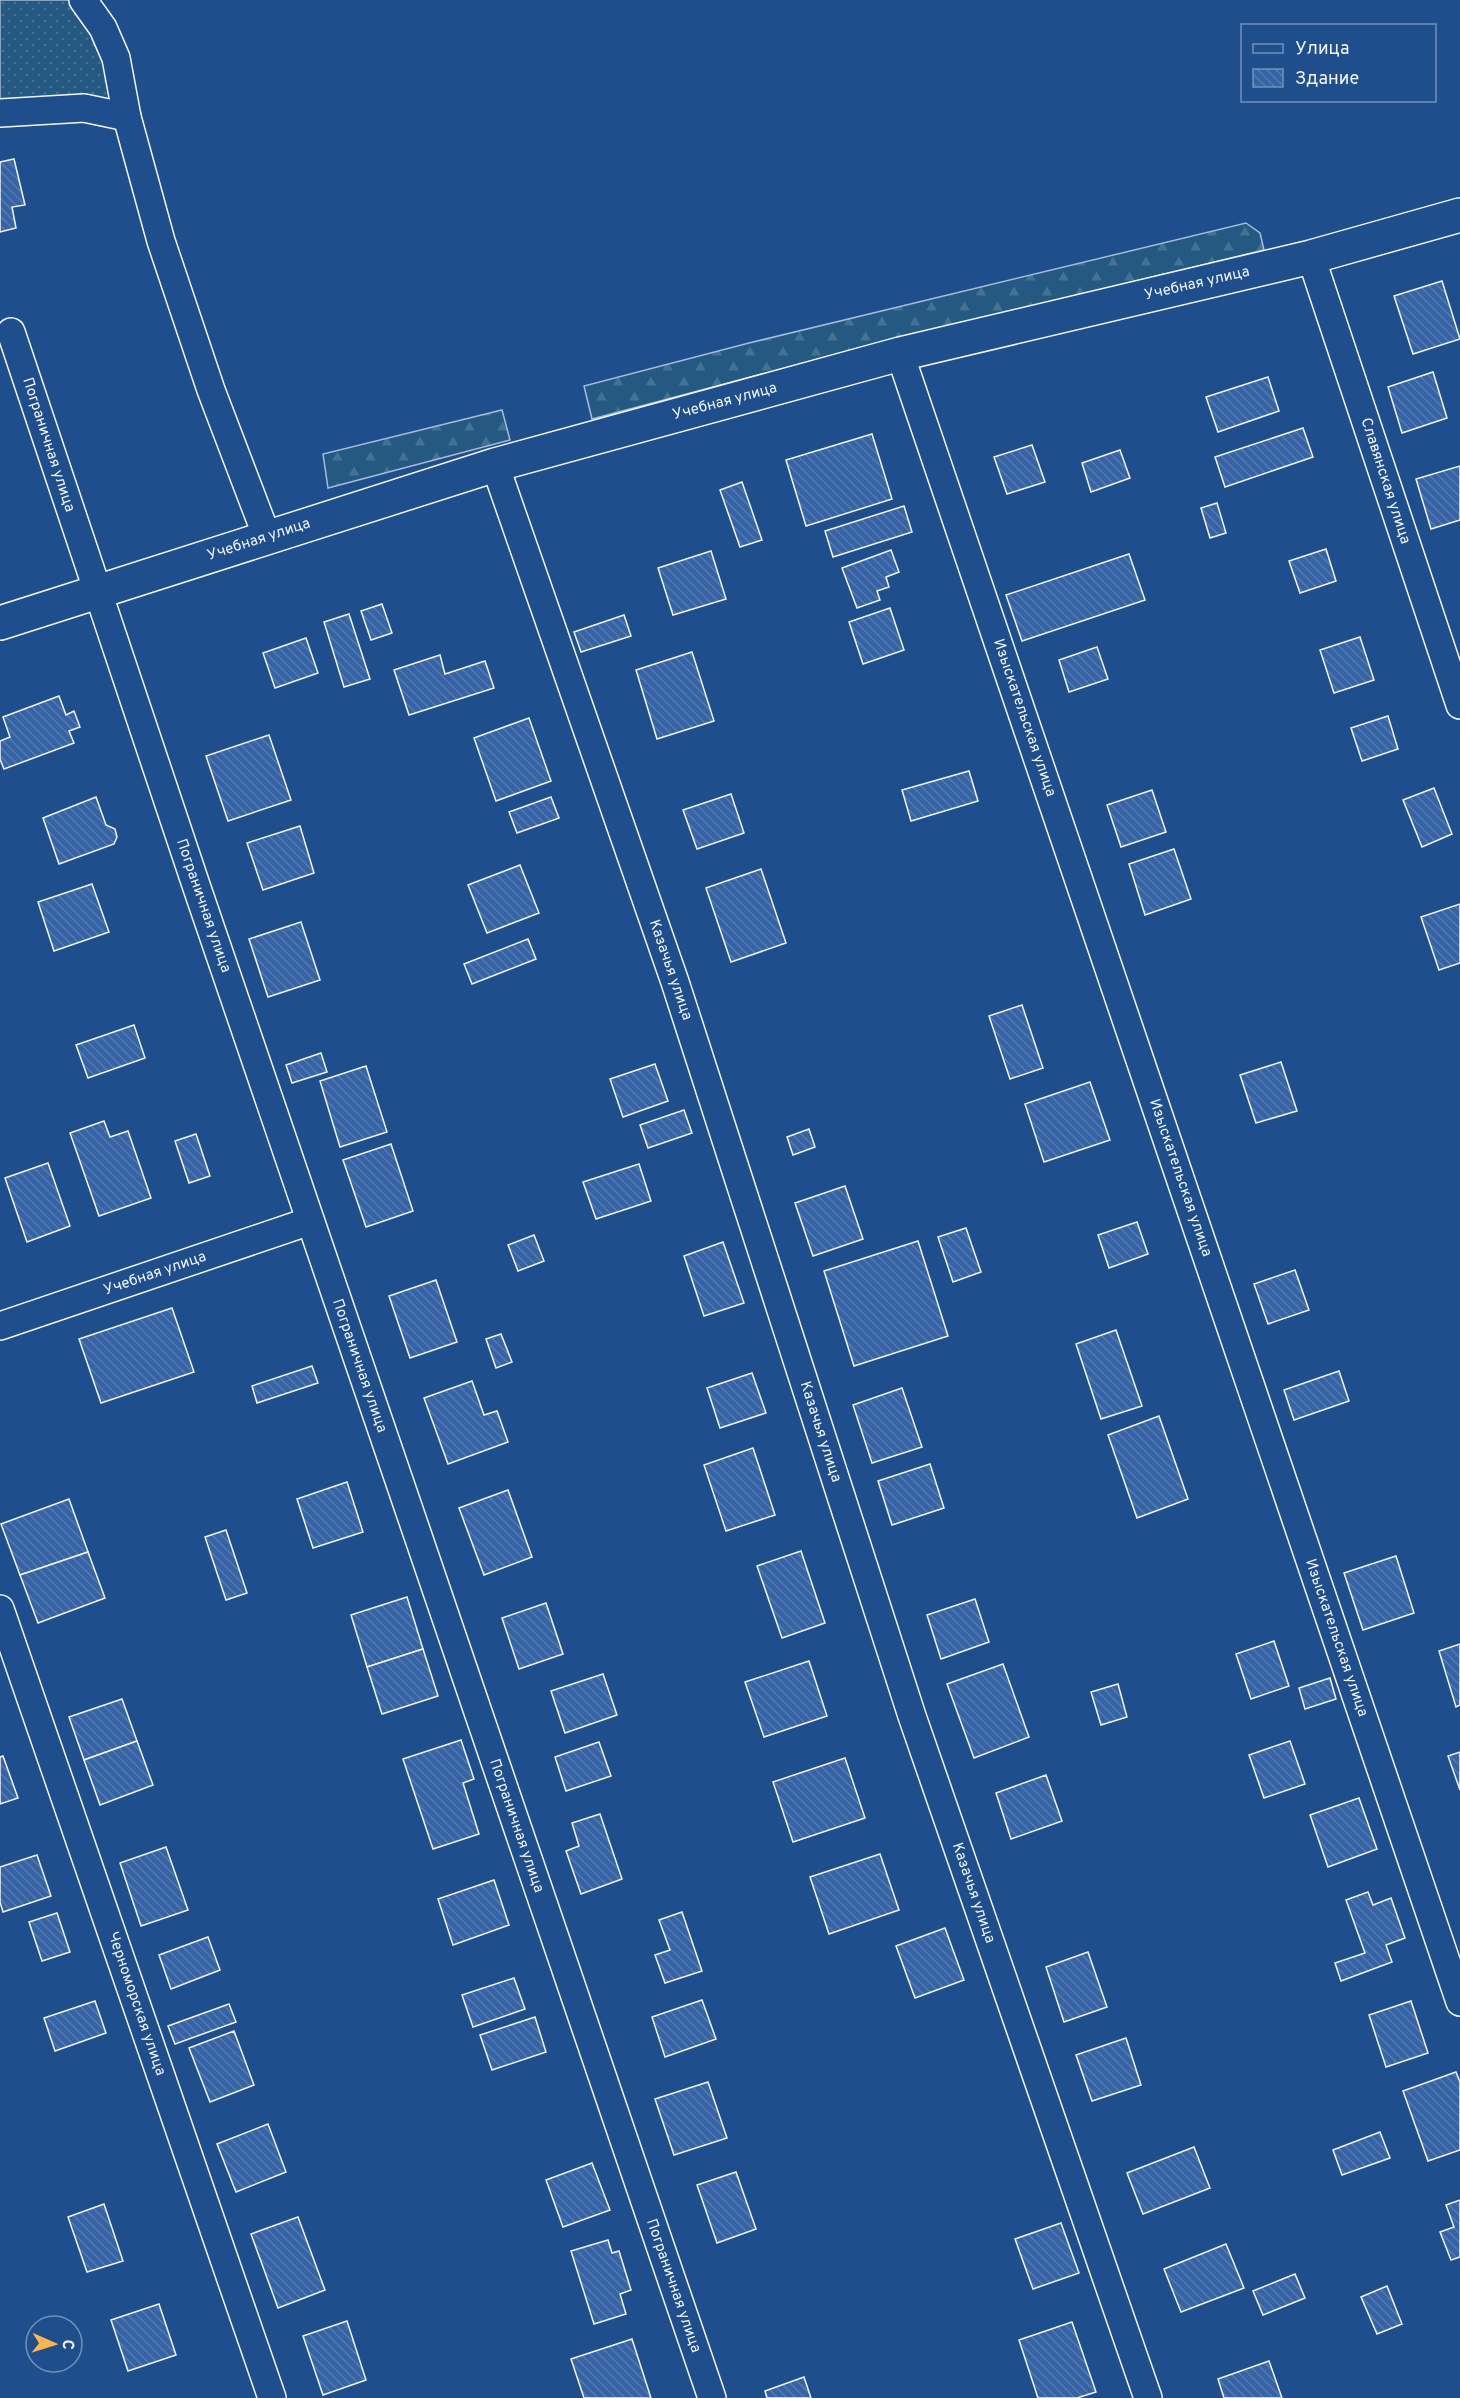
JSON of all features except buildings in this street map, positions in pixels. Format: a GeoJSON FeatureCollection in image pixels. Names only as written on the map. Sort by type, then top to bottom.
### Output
{"type":"FeatureCollection","features":[{"type":"Feature","properties":{"kind":"street"},"geometry":{"type":"LineString","coordinates":[[83,0],[103,28],[116,58],[127,117],[165,252],[212,390],[267,537]]}},
{"type":"Feature","properties":{"kind":"street"},"geometry":{"type":"LineString","coordinates":[[0,113],[84,108],[127,117]]}},
{"type":"Feature","properties":{"kind":"street","name":"Учебная улица"},"geometry":{"type":"LineString","coordinates":[[0,623],[495,465],[900,354],[1311,257],[1460,215]]}},
{"type":"Feature","properties":{"kind":"street","name":"Славянская улица"},"geometry":{"type":"LineString","coordinates":[[1311,257],[1458,696]]}},
{"type":"Feature","properties":{"kind":"street","name":"Пограничная улица"},"geometry":{"type":"LineString","coordinates":[[11,332],[310,1221],[712,2398]]}},
{"type":"Feature","properties":{"kind":"street","name":"Изыскательская улица"},"geometry":{"type":"LineString","coordinates":[[900,354],[1460,2002]]}},
{"type":"Feature","properties":{"kind":"street","name":"Казачья улица"},"geometry":{"type":"LineString","coordinates":[[495,465],[675,982],[912,1716],[1148,2398]]}},
{"type":"Feature","properties":{"kind":"street","name":"Учебная улица"},"geometry":{"type":"LineString","coordinates":[[0,1326],[310,1221]]}},
{"type":"Feature","properties":{"kind":"street","name":"Черноморская улица"},"geometry":{"type":"LineString","coordinates":[[0,1609],[272,2398]]}},
{"type":"Feature","properties":{"kind":"green space"},"geometry":{"type":"Polygon","coordinates":[[[0,0],[71,0],[95,35],[108,64],[113,103],[0,103],[0,0]]]}},
{"type":"Feature","properties":{"kind":"green space"},"geometry":{"type":"Polygon","coordinates":[[[1246,223],[1260,233],[1264,250],[883,342],[592,419],[584,386],[749,343],[1246,223]]]}},
{"type":"Feature","properties":{"kind":"green space"},"geometry":{"type":"Polygon","coordinates":[[[502,410],[510,440],[328,488],[323,454],[502,410]]]}}]}
